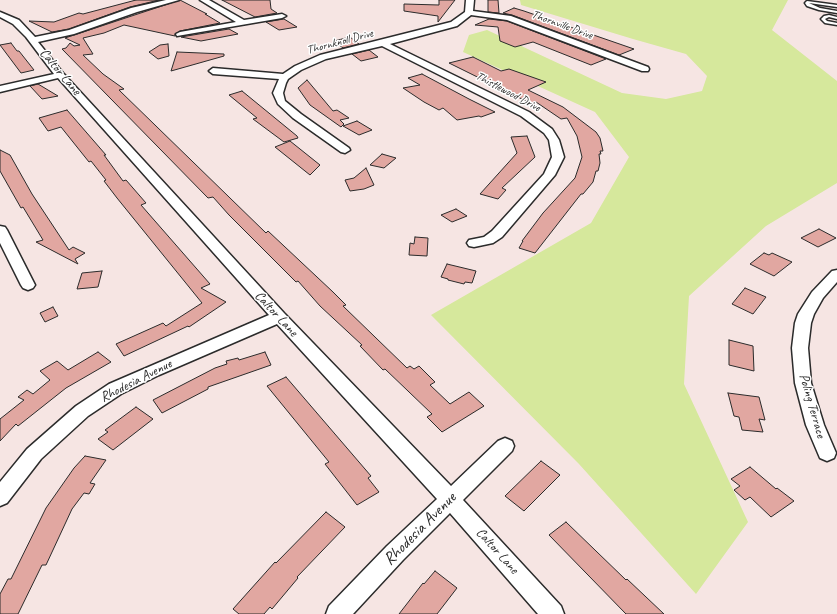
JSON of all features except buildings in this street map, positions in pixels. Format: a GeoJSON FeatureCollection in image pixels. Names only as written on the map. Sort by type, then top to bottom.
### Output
{"type":"FeatureCollection","features":[{"type":"Feature","properties":{"kind":"street"},"geometry":{"type":"LineString","coordinates":[[34,40],[70,32],[134,10],[175,0]]}},
{"type":"Feature","properties":{"kind":"street"},"geometry":{"type":"LineString","coordinates":[[204,0],[243,22]]}},
{"type":"Feature","properties":{"kind":"street"},"geometry":{"type":"LineString","coordinates":[[469,13],[470,0]]}},
{"type":"Feature","properties":{"kind":"street","name":"Thornknoll Drive"},"geometry":{"type":"LineString","coordinates":[[285,77],[298,68],[317,59],[449,25],[460,21],[469,13]]}},
{"type":"Feature","properties":{"kind":"street","name":"Thornville Drive"},"geometry":{"type":"LineString","coordinates":[[469,13],[508,18],[645,69]]}},
{"type":"Feature","properties":{"kind":"street","name":"Caltor Lane"},"geometry":{"type":"LineString","coordinates":[[0,14],[16,22],[34,40],[60,75],[279,317],[450,499],[553,614]]}},
{"type":"Feature","properties":{"kind":"street"},"geometry":{"type":"LineString","coordinates":[[180,34],[282,16]]}},
{"type":"Feature","properties":{"kind":"street","name":"Thistlewood Drive"},"geometry":{"type":"LineString","coordinates":[[383,43],[525,114],[548,131],[554,140],[558,157],[549,174],[540,186],[497,234],[488,240],[474,243]]}},
{"type":"Feature","properties":{"kind":"street"},"geometry":{"type":"LineString","coordinates":[[213,71],[285,77],[278,93],[281,102],[297,116],[345,150]]}},
{"type":"Feature","properties":{"kind":"street"},"geometry":{"type":"LineString","coordinates":[[0,89],[60,75]]}},
{"type":"Feature","properties":{"kind":"street"},"geometry":{"type":"LineString","coordinates":[[0,230],[28,285]]}},
{"type":"Feature","properties":{"kind":"street","name":"Poling Terrace"},"geometry":{"type":"LineString","coordinates":[[827,453],[815,425],[803,383],[800,348],[803,323],[806,314],[817,295],[837,274]]}},
{"type":"Feature","properties":{"kind":"street","name":"Rhodesia Avenue"},"geometry":{"type":"LineString","coordinates":[[0,497],[34,454],[82,411],[115,389],[166,365],[279,317]]}},
{"type":"Feature","properties":{"kind":"street","name":"Rhodesia Avenue"},"geometry":{"type":"LineString","coordinates":[[337,614],[394,553],[506,446]]}},
{"type":"Feature","properties":{"kind":"lane"},"geometry":{"type":"LineString","coordinates":[[837,6],[808,2],[808,5],[819,9],[837,12]]}},
{"type":"Feature","properties":{"kind":"lane"},"geometry":{"type":"LineString","coordinates":[[837,18],[829,16],[823,19],[826,22],[837,24]]}},
{"type":"Feature","properties":{"kind":"green space"},"geometry":{"type":"Polygon","coordinates":[[[520,0],[788,0],[772,30],[837,81],[837,183],[766,226],[689,296],[684,384],[748,522],[696,594],[579,464],[431,315],[591,223],[629,157],[595,112],[463,52],[469,35],[487,30],[622,93],[666,99],[702,91],[707,76],[686,54],[521,5],[520,0]]]}}]}
